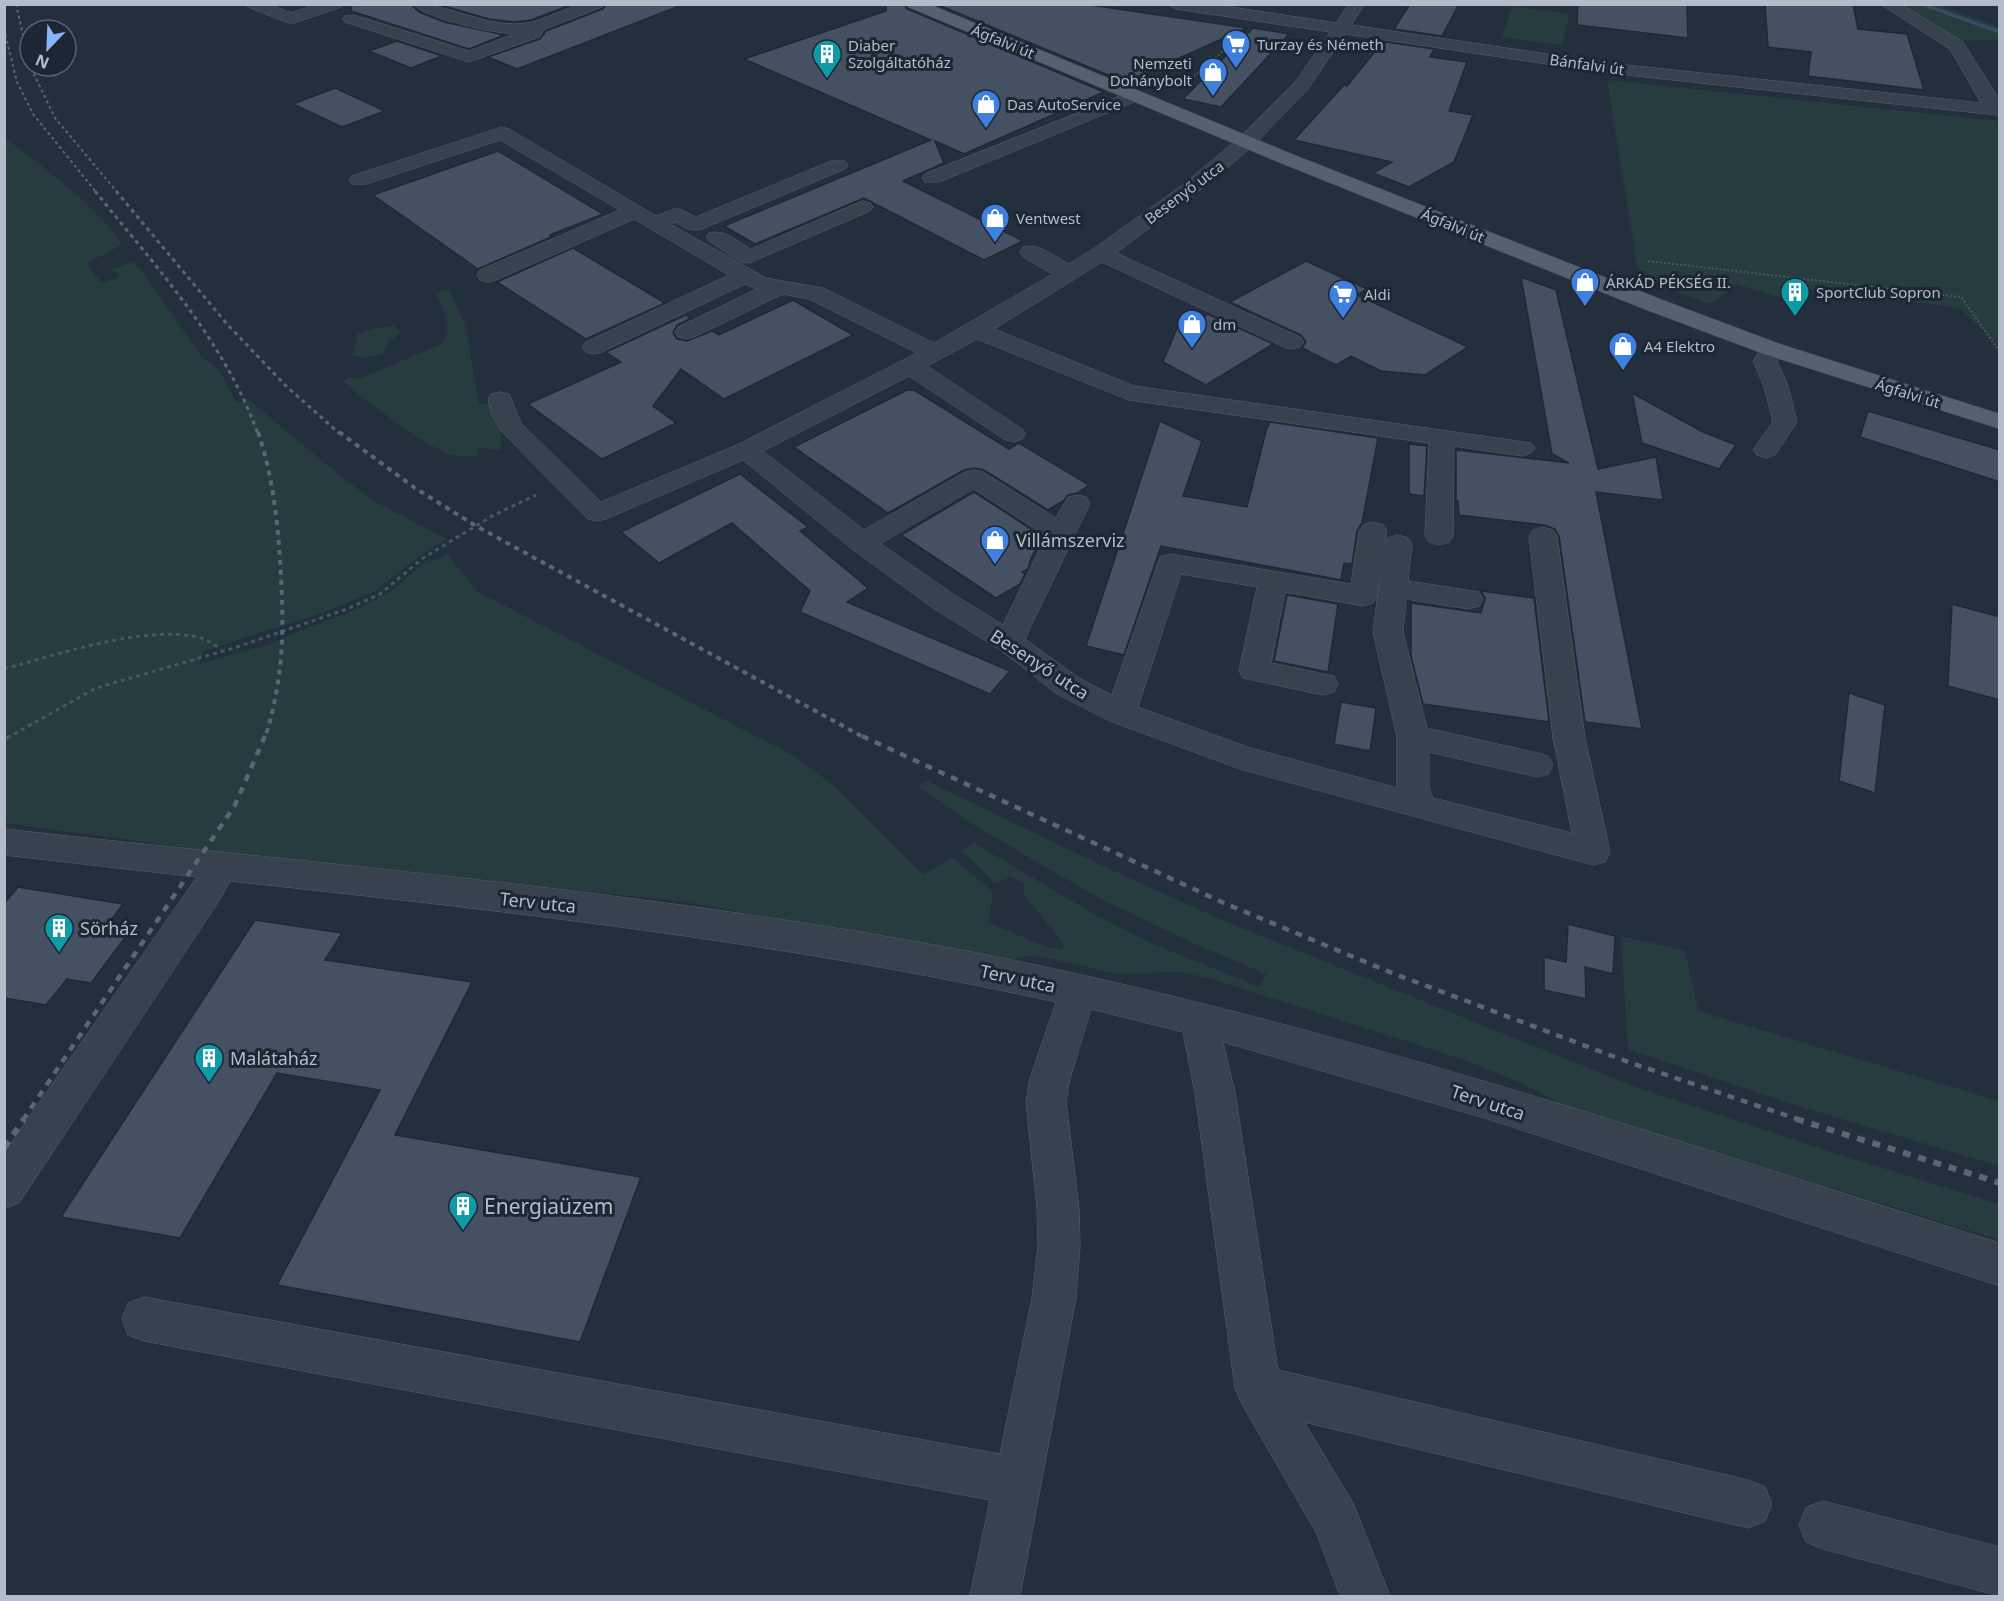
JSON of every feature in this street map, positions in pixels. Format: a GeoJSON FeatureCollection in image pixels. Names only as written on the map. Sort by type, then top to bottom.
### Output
{"type":"FeatureCollection","features":[{"type":"Feature","properties":{"kind":"main road","name":"Ágfalvi út"},"geometry":{"type":"LineString","coordinates":[[914,4],[1152,104],[1641,300],[1772,349],[2000,422]]}},
{"type":"Feature","properties":{"kind":"street"},"geometry":{"type":"LineString","coordinates":[[254,4],[291,19],[335,4]]}},
{"type":"Feature","properties":{"kind":"street"},"geometry":{"type":"LineString","coordinates":[[421,4],[490,28],[518,31],[538,28],[596,4]]}},
{"type":"Feature","properties":{"kind":"street"},"geometry":{"type":"LineString","coordinates":[[535,10],[555,10],[569,4]]}},
{"type":"Feature","properties":{"kind":"street","name":"Bánfalvi út"},"geometry":{"type":"LineString","coordinates":[[1176,4],[1608,68],[1998,110]]}},
{"type":"Feature","properties":{"kind":"street","name":"Besenyő utca"},"geometry":{"type":"LineString","coordinates":[[565,482],[597,513],[746,450],[910,366],[1070,274],[1187,191],[1246,142],[1302,85],[1357,4]]}},
{"type":"Feature","properties":{"kind":"street"},"geometry":{"type":"LineString","coordinates":[[1888,4],[1957,46],[1987,98],[1998,110]]}},
{"type":"Feature","properties":{"kind":"street"},"geometry":{"type":"LineString","coordinates":[[351,19],[469,57],[533,33],[538,28]]}},
{"type":"Feature","properties":{"kind":"street"},"geometry":{"type":"LineString","coordinates":[[932,178],[1133,96]]}},
{"type":"Feature","properties":{"kind":"street"},"geometry":{"type":"LineString","coordinates":[[359,180],[502,133],[760,283],[815,293],[934,352]]}},
{"type":"Feature","properties":{"kind":"street"},"geometry":{"type":"LineString","coordinates":[[695,225],[838,165]]}},
{"type":"Feature","properties":{"kind":"street"},"geometry":{"type":"LineString","coordinates":[[488,276],[647,219],[677,214],[749,257],[863,207]]}},
{"type":"Feature","properties":{"kind":"street"},"geometry":{"type":"LineString","coordinates":[[1031,252],[1070,274]]}},
{"type":"Feature","properties":{"kind":"street"},"geometry":{"type":"LineString","coordinates":[[1101,254],[1292,342]]}},
{"type":"Feature","properties":{"kind":"street"},"geometry":{"type":"LineString","coordinates":[[594,347],[746,275]]}},
{"type":"Feature","properties":{"kind":"street"},"geometry":{"type":"LineString","coordinates":[[686,333],[779,286]]}},
{"type":"Feature","properties":{"kind":"street"},"geometry":{"type":"LineString","coordinates":[[976,330],[1129,393],[1522,448]]}},
{"type":"Feature","properties":{"kind":"street"},"geometry":{"type":"LineString","coordinates":[[1766,450],[1785,422],[1776,386],[1765,362],[1772,349]]}},
{"type":"Feature","properties":{"kind":"street"},"geometry":{"type":"LineString","coordinates":[[910,366],[1013,434]]}},
{"type":"Feature","properties":{"kind":"street"},"geometry":{"type":"LineString","coordinates":[[500,399],[503,413],[511,427],[565,482]]}},
{"type":"Feature","properties":{"kind":"street"},"geometry":{"type":"LineString","coordinates":[[1439,536],[1442,437]]}},
{"type":"Feature","properties":{"kind":"street","name":"Besenyő utca"},"geometry":{"type":"LineString","coordinates":[[746,450],[862,543],[943,601],[1009,642],[1068,686],[1121,712],[1240,756],[1593,852],[1569,738],[1543,536]]}},
{"type":"Feature","properties":{"kind":"street"},"geometry":{"type":"LineString","coordinates":[[862,543],[975,478],[1062,533]]}},
{"type":"Feature","properties":{"kind":"street"},"geometry":{"type":"LineString","coordinates":[[1009,642],[1077,503]]}},
{"type":"Feature","properties":{"kind":"street"},"geometry":{"type":"LineString","coordinates":[[1121,712],[1170,563],[1363,596],[1385,538],[1394,588],[1388,632],[1413,737],[1413,787],[1433,810]]}},
{"type":"Feature","properties":{"kind":"street"},"geometry":{"type":"LineString","coordinates":[[1273,580],[1254,671],[1323,684]]}},
{"type":"Feature","properties":{"kind":"street"},"geometry":{"type":"LineString","coordinates":[[1394,588],[1469,599]]}},
{"type":"Feature","properties":{"kind":"street"},"geometry":{"type":"LineString","coordinates":[[1413,737],[1537,765]]}},
{"type":"Feature","properties":{"kind":"street","name":"Terv utca"},"geometry":{"type":"LineString","coordinates":[[4,842],[603,909],[975,968],[1199,1020],[1432,1084],[2000,1265]]}},
{"type":"Feature","properties":{"kind":"street"},"geometry":{"type":"LineString","coordinates":[[4,1189],[205,894],[220,867]]}},
{"type":"Feature","properties":{"kind":"street"},"geometry":{"type":"LineString","coordinates":[[994,1596],[1054,1298],[1059,1246],[1057,1198],[1046,1102],[1049,1082],[1078,991]]}},
{"type":"Feature","properties":{"kind":"street"},"geometry":{"type":"LineString","coordinates":[[1199,1020],[1215,1093],[1258,1388],[1336,1520],[1365,1596]]}},
{"type":"Feature","properties":{"kind":"street"},"geometry":{"type":"LineString","coordinates":[[144,1318],[1017,1480]]}},
{"type":"Feature","properties":{"kind":"street"},"geometry":{"type":"LineString","coordinates":[[1258,1388],[1748,1504]]}},
{"type":"Feature","properties":{"kind":"street"},"geometry":{"type":"LineString","coordinates":[[1823,1525],[2000,1572]]}},
{"type":"Feature","properties":{"kind":"path"},"geometry":{"type":"LineString","coordinates":[[1986,4],[2000,6]]}},
{"type":"Feature","properties":{"kind":"path"},"geometry":{"type":"LineString","coordinates":[[1152,104],[1211,63],[1230,43]]}},
{"type":"Feature","properties":{"kind":"path"},"geometry":{"type":"LineString","coordinates":[[1648,261],[1961,297],[2000,352]]}},
{"type":"Feature","properties":{"kind":"path"},"geometry":{"type":"LineString","coordinates":[[1791,303],[1809,279]]}},
{"type":"Feature","properties":{"kind":"path"},"geometry":{"type":"LineString","coordinates":[[4,739],[96,688],[318,619],[380,594],[423,558],[445,544],[494,515],[565,482]]}},
{"type":"Feature","properties":{"kind":"path"},"geometry":{"type":"LineString","coordinates":[[4,669],[119,642],[167,635],[193,636],[210,642],[221,650]]}},
{"type":"Feature","properties":{"kind":"green space"},"geometry":{"type":"Polygon","coordinates":[[[1894,5],[1939,5],[1999,27],[1999,40],[1961,41],[1894,5]]]}},
{"type":"Feature","properties":{"kind":"green space"},"geometry":{"type":"Polygon","coordinates":[[[1512,6],[1570,14],[1562,45],[1502,37],[1512,6]]]}},
{"type":"Feature","properties":{"kind":"green space"},"geometry":{"type":"Polygon","coordinates":[[[1607,80],[1999,121],[1999,346],[1960,308],[1798,288],[1786,299],[1736,284],[1713,303],[1707,303],[1651,283],[1640,275],[1637,264],[1607,80]]]}},
{"type":"Feature","properties":{"kind":"green space"},"geometry":{"type":"Polygon","coordinates":[[[4,137],[83,200],[122,244],[86,262],[101,283],[120,277],[113,269],[132,262],[141,270],[200,354],[220,372],[236,402],[249,400],[349,483],[379,504],[447,539],[421,555],[375,591],[328,611],[204,651],[198,664],[271,644],[350,612],[394,590],[425,561],[438,559],[447,554],[478,592],[796,757],[834,786],[923,874],[953,858],[993,892],[988,923],[1053,948],[1062,950],[1064,944],[1025,896],[1023,884],[1011,877],[994,883],[962,850],[974,843],[1092,913],[1155,945],[1260,987],[1266,974],[1195,944],[1099,898],[972,824],[919,787],[925,780],[1103,866],[1224,921],[1641,1089],[1840,1155],[1999,1204],[1999,1240],[1587,1112],[1581,1116],[1524,1084],[1465,1060],[1209,978],[1177,972],[1118,974],[1034,955],[1013,960],[678,901],[240,855],[5,823],[4,137]]]}},
{"type":"Feature","properties":{"kind":"green space"},"geometry":{"type":"Polygon","coordinates":[[[449,289],[465,325],[479,404],[494,403],[500,419],[501,450],[479,448],[477,456],[458,456],[432,446],[343,381],[350,377],[356,380],[442,344],[446,338],[447,325],[442,305],[435,293],[449,289]]]}},
{"type":"Feature","properties":{"kind":"green space"},"geometry":{"type":"Polygon","coordinates":[[[394,326],[402,333],[389,340],[383,354],[365,358],[353,355],[358,334],[376,328],[394,326]]]}},
{"type":"Feature","properties":{"kind":"green space"},"geometry":{"type":"Polygon","coordinates":[[[1621,936],[1685,951],[1698,1011],[1999,1101],[1999,1166],[1805,1108],[1628,1049],[1621,936]]]}},
{"type":"Feature","properties":{"kind":"building"},"geometry":{"type":"Polygon","coordinates":[[[352,4],[411,4],[419,12],[444,22],[504,35],[469,49],[351,11],[352,4]]]}},
{"type":"Feature","properties":{"kind":"building"},"geometry":{"type":"Polygon","coordinates":[[[437,4],[573,4],[531,20],[514,22],[489,19],[437,4]]]}},
{"type":"Feature","properties":{"kind":"building"},"geometry":{"type":"Polygon","coordinates":[[[606,4],[677,4],[677,7],[517,69],[488,57],[540,39],[546,31],[603,9],[606,4]]]}},
{"type":"Feature","properties":{"kind":"building"},"geometry":{"type":"Polygon","coordinates":[[[886,4],[904,4],[907,9],[1104,92],[964,154],[935,141],[944,163],[903,181],[1023,241],[984,260],[864,198],[755,244],[724,226],[931,140],[744,59],[886,11],[886,4]]]}},
{"type":"Feature","properties":{"kind":"building"},"geometry":{"type":"Polygon","coordinates":[[[936,4],[1084,4],[1247,28],[1125,82],[936,4]]]}},
{"type":"Feature","properties":{"kind":"building"},"geometry":{"type":"Polygon","coordinates":[[[1410,4],[1459,4],[1442,36],[1394,29],[1410,4]]]}},
{"type":"Feature","properties":{"kind":"building"},"geometry":{"type":"Polygon","coordinates":[[[1578,4],[1687,4],[1688,38],[1577,25],[1578,4]]]}},
{"type":"Feature","properties":{"kind":"building"},"geometry":{"type":"Polygon","coordinates":[[[1765,4],[1853,4],[1858,29],[1907,34],[1924,90],[1808,76],[1811,52],[1768,47],[1765,4]]]}},
{"type":"Feature","properties":{"kind":"building"},"geometry":{"type":"Polygon","coordinates":[[[1253,28],[1289,34],[1221,107],[1183,99],[1253,28]]]}},
{"type":"Feature","properties":{"kind":"building"},"geometry":{"type":"Polygon","coordinates":[[[397,41],[442,56],[411,68],[369,51],[397,41]]]}},
{"type":"Feature","properties":{"kind":"building"},"geometry":{"type":"Polygon","coordinates":[[[1386,42],[1434,49],[1430,57],[1467,62],[1449,111],[1473,115],[1454,162],[1409,187],[1373,173],[1392,162],[1294,140],[1344,85],[1347,86],[1377,49],[1381,50],[1386,42]]]}},
{"type":"Feature","properties":{"kind":"building"},"geometry":{"type":"Polygon","coordinates":[[[335,88],[385,111],[342,127],[293,104],[335,88]]]}},
{"type":"Feature","properties":{"kind":"building"},"geometry":{"type":"Polygon","coordinates":[[[498,151],[603,214],[550,235],[553,236],[478,269],[373,195],[498,151]]]}},
{"type":"Feature","properties":{"kind":"building"},"geometry":{"type":"Polygon","coordinates":[[[573,248],[665,303],[586,339],[497,282],[573,248]]]}},
{"type":"Feature","properties":{"kind":"building","name":"Aldi"},"geometry":{"type":"Polygon","coordinates":[[[1306,261],[1367,289],[1357,295],[1468,347],[1425,375],[1381,371],[1351,356],[1336,365],[1302,348],[1306,342],[1301,335],[1230,302],[1306,261]]]}},
{"type":"Feature","properties":{"kind":"building"},"geometry":{"type":"Polygon","coordinates":[[[1521,277],[1556,290],[1598,469],[1656,457],[1663,500],[1596,492],[1642,729],[1585,722],[1559,536],[1555,529],[1544,525],[1459,515],[1458,501],[1456,501],[1456,450],[1569,463],[1552,454],[1521,277]]]}},
{"type":"Feature","properties":{"kind":"building"},"geometry":{"type":"Polygon","coordinates":[[[793,300],[853,335],[724,399],[681,369],[653,406],[676,423],[602,459],[528,404],[621,362],[606,352],[686,315],[691,318],[677,325],[673,333],[677,339],[687,341],[712,331],[719,335],[793,300]]]}},
{"type":"Feature","properties":{"kind":"building"},"geometry":{"type":"Polygon","coordinates":[[[1208,314],[1273,344],[1206,385],[1163,362],[1177,328],[1196,317],[1200,319],[1208,314]]]}},
{"type":"Feature","properties":{"kind":"building"},"geometry":{"type":"Polygon","coordinates":[[[907,390],[914,390],[1009,449],[1019,443],[1089,485],[1077,493],[1068,495],[1048,510],[984,470],[974,468],[964,470],[888,513],[794,447],[907,390]]]}},
{"type":"Feature","properties":{"kind":"building"},"geometry":{"type":"Polygon","coordinates":[[[1632,393],[1703,432],[1736,445],[1719,469],[1642,443],[1632,393]]]}},
{"type":"Feature","properties":{"kind":"building"},"geometry":{"type":"Polygon","coordinates":[[[1868,411],[2000,450],[2000,482],[1860,437],[1868,411]]]}},
{"type":"Feature","properties":{"kind":"building"},"geometry":{"type":"Polygon","coordinates":[[[1160,421],[1202,441],[1183,496],[1247,507],[1270,422],[1378,438],[1352,564],[1344,563],[1341,580],[1161,546],[1124,655],[1086,646],[1160,421]]]}},
{"type":"Feature","properties":{"kind":"building"},"geometry":{"type":"Polygon","coordinates":[[[1409,444],[1427,446],[1424,496],[1409,494],[1409,444]]]}},
{"type":"Feature","properties":{"kind":"building"},"geometry":{"type":"Polygon","coordinates":[[[740,474],[808,527],[800,531],[868,588],[847,602],[1010,671],[990,694],[800,612],[810,591],[732,523],[659,563],[621,532],[740,474]]]}},
{"type":"Feature","properties":{"kind":"building"},"geometry":{"type":"Polygon","coordinates":[[[974,492],[1043,537],[1031,558],[1028,569],[1022,572],[1025,574],[1020,584],[996,598],[901,535],[974,492]]]}},
{"type":"Feature","properties":{"kind":"building"},"geometry":{"type":"Polygon","coordinates":[[[1481,591],[1534,598],[1549,722],[1423,704],[1411,656],[1411,603],[1481,613],[1485,598],[1481,591]]]}},
{"type":"Feature","properties":{"kind":"building"},"geometry":{"type":"Polygon","coordinates":[[[1287,595],[1338,604],[1328,672],[1274,661],[1287,595]]]}},
{"type":"Feature","properties":{"kind":"building"},"geometry":{"type":"Polygon","coordinates":[[[1952,604],[2000,617],[2000,700],[1948,686],[1952,604]]]}},
{"type":"Feature","properties":{"kind":"building"},"geometry":{"type":"Polygon","coordinates":[[[1849,693],[1885,705],[1875,793],[1839,781],[1849,693]]]}},
{"type":"Feature","properties":{"kind":"building"},"geometry":{"type":"Polygon","coordinates":[[[1341,702],[1376,708],[1370,751],[1334,744],[1341,702]]]}},
{"type":"Feature","properties":{"kind":"building","name":"Sörház"},"geometry":{"type":"Polygon","coordinates":[[[18,887],[123,904],[109,923],[133,927],[91,983],[67,979],[46,1005],[4,998],[4,904],[18,887]]]}},
{"type":"Feature","properties":{"kind":"building"},"geometry":{"type":"Polygon","coordinates":[[[255,920],[342,933],[325,960],[472,982],[395,1135],[641,1177],[580,1342],[277,1285],[380,1090],[277,1073],[180,1238],[61,1217],[255,920]]]}},
{"type":"Feature","properties":{"kind":"building"},"geometry":{"type":"Polygon","coordinates":[[[1568,924],[1615,936],[1613,974],[1585,967],[1586,999],[1544,990],[1544,957],[1566,962],[1568,924]]]}},
{"type":"Feature","properties":{"kind":"waterway"},"geometry":{"type":"LineString","coordinates":[[1920,4],[2000,32]]}},
{"type":"Feature","properties":{"kind":"railway"},"geometry":{"type":"LineString","coordinates":[[16,4],[30,66],[55,118],[117,192]]}},
{"type":"Feature","properties":{"kind":"railway"},"geometry":{"type":"LineString","coordinates":[[4,29],[17,82],[33,114],[96,192]]}},
{"type":"Feature","properties":{"kind":"railway"},"geometry":{"type":"LineString","coordinates":[[95,191],[164,276],[208,336],[244,400],[258,434]]}},
{"type":"Feature","properties":{"kind":"railway"},"geometry":{"type":"LineString","coordinates":[[116,191],[227,324],[285,385],[340,434]]}},
{"type":"Feature","properties":{"kind":"railway"},"geometry":{"type":"LineString","coordinates":[[258,432],[267,463],[275,511],[282,606],[280,671],[272,715],[265,738]]}},
{"type":"Feature","properties":{"kind":"railway"},"geometry":{"type":"LineString","coordinates":[[339,432],[415,488],[476,526],[865,738]]}},
{"type":"Feature","properties":{"kind":"railway"},"geometry":{"type":"LineString","coordinates":[[23,1120],[235,805],[265,736]]}},
{"type":"Feature","properties":{"kind":"railway"},"geometry":{"type":"LineString","coordinates":[[862,736],[1224,903],[1392,973],[1631,1063],[1800,1120]]}},
{"type":"Feature","properties":{"kind":"railway"},"geometry":{"type":"LineString","coordinates":[[4,1148],[24,1119]]}},
{"type":"Feature","properties":{"kind":"railway"},"geometry":{"type":"LineString","coordinates":[[1796,1119],[2000,1183]]}},
{"type":"Feature","properties":{"kind":"place","name":"Turzay és Németh"},"geometry":{"type":"Point","coordinates":[1236,70]}},
{"type":"Feature","properties":{"kind":"place","name":"Diaber Szolgáltatóház"},"geometry":{"type":"Point","coordinates":[827,80]}},
{"type":"Feature","properties":{"kind":"place","name":"Nemzeti Dohánybolt"},"geometry":{"type":"Point","coordinates":[1213,98]}},
{"type":"Feature","properties":{"kind":"place","name":"Das AutoService"},"geometry":{"type":"Point","coordinates":[986,130]}},
{"type":"Feature","properties":{"kind":"place","name":"Ventwest"},"geometry":{"type":"Point","coordinates":[995,244]}},
{"type":"Feature","properties":{"kind":"place","name":"ÁRKÁD PÉKSÉG II."},"geometry":{"type":"Point","coordinates":[1585,308]}},
{"type":"Feature","properties":{"kind":"place","name":"SportClub Sopron"},"geometry":{"type":"Point","coordinates":[1795,318]}},
{"type":"Feature","properties":{"kind":"place","name":"Aldi"},"geometry":{"type":"Point","coordinates":[1343,320]}},
{"type":"Feature","properties":{"kind":"place","name":"dm"},"geometry":{"type":"Point","coordinates":[1192,350]}},
{"type":"Feature","properties":{"kind":"place","name":"A4 Elektro"},"geometry":{"type":"Point","coordinates":[1623,372]}},
{"type":"Feature","properties":{"kind":"place","name":"Villámszerviz"},"geometry":{"type":"Point","coordinates":[995,566]}},
{"type":"Feature","properties":{"kind":"place","name":"Sörház"},"geometry":{"type":"Point","coordinates":[59,954]}},
{"type":"Feature","properties":{"kind":"place","name":"Malátaház"},"geometry":{"type":"Point","coordinates":[209,1084]}},
{"type":"Feature","properties":{"kind":"place","name":"Energiaüzem"},"geometry":{"type":"Point","coordinates":[463,1232]}}]}
